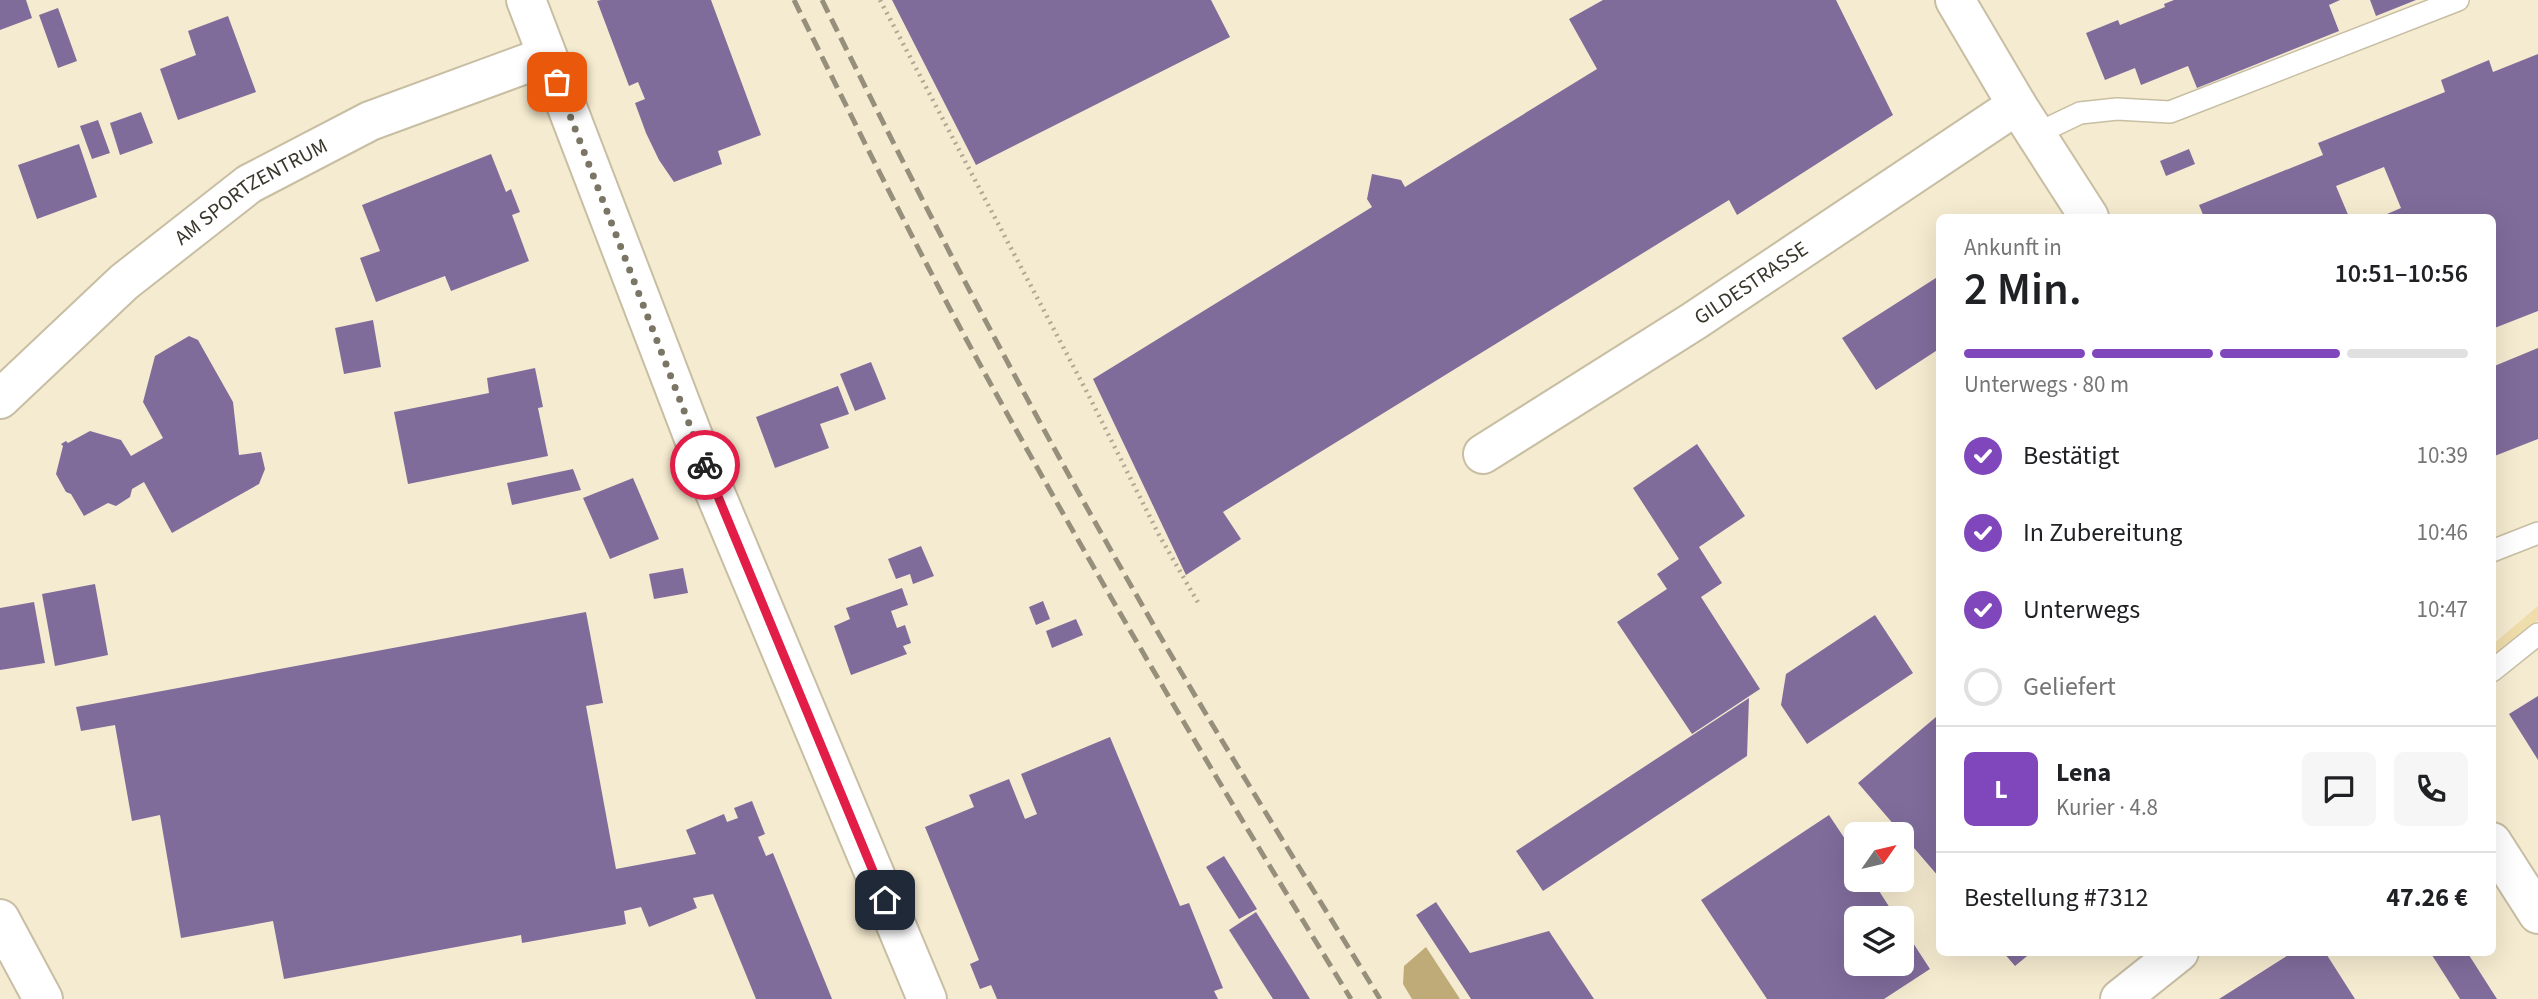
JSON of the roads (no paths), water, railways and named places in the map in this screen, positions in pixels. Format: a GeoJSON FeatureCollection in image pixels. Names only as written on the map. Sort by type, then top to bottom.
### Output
{"type":"FeatureCollection","features":[{"type":"Feature","properties":{"kind":"street"},"geometry":{"type":"LineString","coordinates":[[526,0],[711,483],[927,999]]}},
{"type":"Feature","properties":{"kind":"street"},"geometry":{"type":"LineString","coordinates":[[1955,0],[2026,120],[2087,214]]}},
{"type":"Feature","properties":{"kind":"street","name":"AM SPORTZENTRUM"},"geometry":{"type":"LineString","coordinates":[[0,399],[124,282],[249,184],[370,121],[547,56]]}},
{"type":"Feature","properties":{"kind":"street","name":"GILDESTRASSE"},"geometry":{"type":"LineString","coordinates":[[1483,454],[1694,321],[2026,120]]}},
{"type":"Feature","properties":{"kind":"street"},"geometry":{"type":"LineString","coordinates":[[2496,848],[2538,914]]}},
{"type":"Feature","properties":{"kind":"street"},"geometry":{"type":"LineString","coordinates":[[0,919],[43,999]]}},
{"type":"Feature","properties":{"kind":"street"},"geometry":{"type":"LineString","coordinates":[[2120,999],[2174,956]]}},
{"type":"Feature","properties":{"kind":"lane"},"geometry":{"type":"LineString","coordinates":[[2026,120],[2117,109],[2169,112],[2458,0]]}},
{"type":"Feature","properties":{"kind":"lane"},"geometry":{"type":"LineString","coordinates":[[2496,549],[2538,533]]}},
{"type":"Feature","properties":{"kind":"lane"},"geometry":{"type":"LineString","coordinates":[[2496,668],[2538,635]]}},
{"type":"Feature","properties":{"kind":"railway"},"geometry":{"type":"LineString","coordinates":[[794,0],[919,251],[1041,475],[1171,701],[1351,999]]}},
{"type":"Feature","properties":{"kind":"railway"},"geometry":{"type":"LineString","coordinates":[[822,0],[948,250],[1081,498],[1199,703],[1380,999]]}}]}
